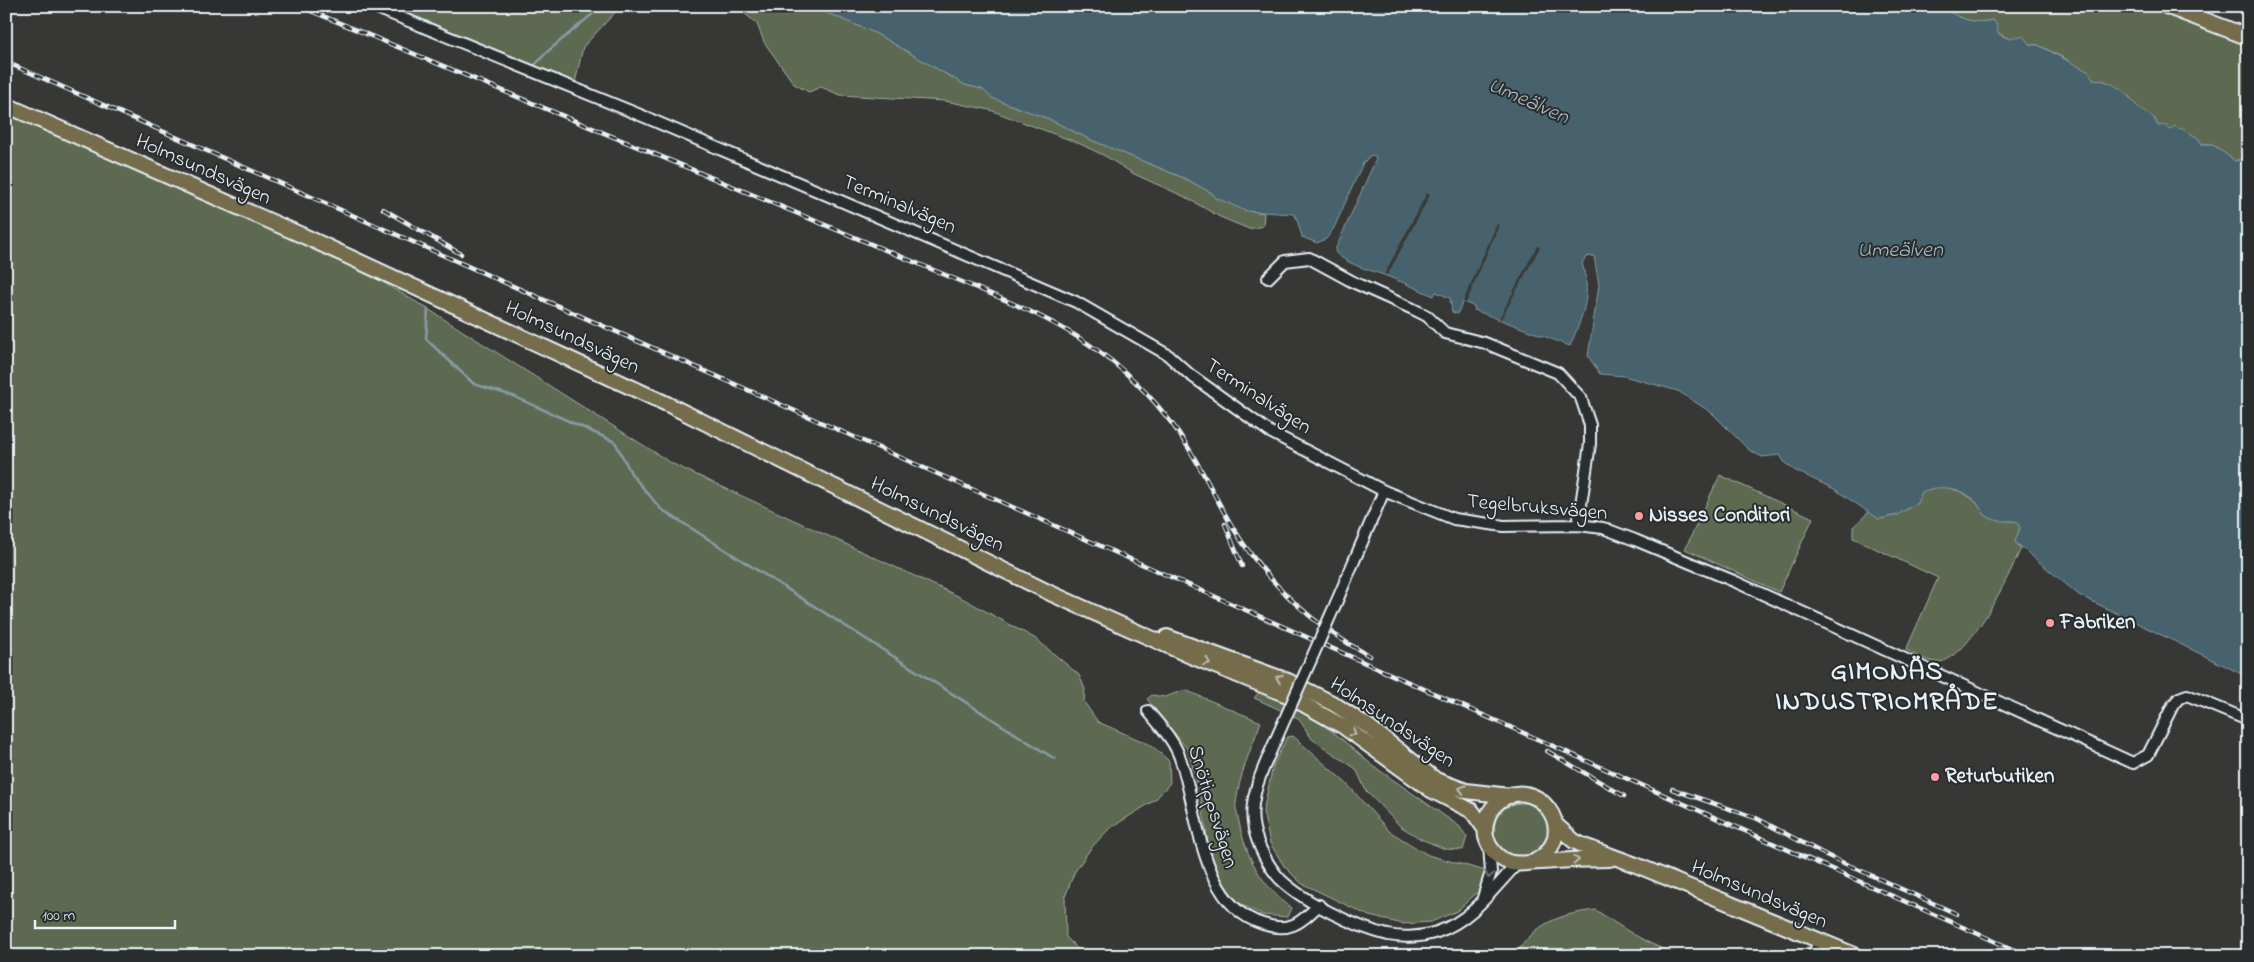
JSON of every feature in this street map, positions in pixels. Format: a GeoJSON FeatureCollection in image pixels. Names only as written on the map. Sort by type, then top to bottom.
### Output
{"type":"FeatureCollection","features":[{"type":"Feature","properties":{"kind":"highway"},"geometry":{"type":"LineString","coordinates":[[2167,6],[2248,37]]}},
{"type":"Feature","properties":{"kind":"main road","name":"Holmsundsvägen"},"geometry":{"type":"LineString","coordinates":[[6,105],[306,237],[667,404],[1050,594],[1287,695],[1344,728],[1432,790],[1472,811],[1485,830],[1489,846]]}},
{"type":"Feature","properties":{"kind":"main road","name":"Holmsundsvägen"},"geometry":{"type":"LineString","coordinates":[[1114,622],[1204,649],[1288,681],[1334,704],[1370,727],[1436,780],[1466,791],[1510,796],[1524,794],[1541,800],[1552,814],[1556,825],[1574,841],[1857,956]]}},
{"type":"Feature","properties":{"kind":"main road"},"geometry":{"type":"LineString","coordinates":[[1485,830],[1492,809],[1500,800],[1510,796]]}},
{"type":"Feature","properties":{"kind":"main road"},"geometry":{"type":"LineString","coordinates":[[1534,862],[1550,850],[1556,834],[1556,825]]}},
{"type":"Feature","properties":{"kind":"main road"},"geometry":{"type":"LineString","coordinates":[[1489,846],[1499,858],[1517,864]]}},
{"type":"Feature","properties":{"kind":"main road","name":"Holmsundsvägen"},"geometry":{"type":"LineString","coordinates":[[1517,864],[1618,858]]}},
{"type":"Feature","properties":{"kind":"street","name":"Terminalvägen"},"geometry":{"type":"LineString","coordinates":[[372,6],[645,117],[1076,302],[1168,355],[1189,374],[1270,432],[1384,492]]}},
{"type":"Feature","properties":{"kind":"street"},"geometry":{"type":"LineString","coordinates":[[1268,278],[1285,261],[1292,258],[1309,258],[1427,316],[1445,333],[1485,343],[1558,373],[1581,398],[1590,425],[1578,526]]}},
{"type":"Feature","properties":{"kind":"street","name":"Tegelbruksvägen"},"geometry":{"type":"LineString","coordinates":[[1384,492],[1454,520],[1479,524],[1578,526],[1611,531],[1727,579],[2133,762],[2148,755],[2173,705],[2180,698],[2187,695],[2248,720]]}},
{"type":"Feature","properties":{"kind":"street"},"geometry":{"type":"LineString","coordinates":[[1384,492],[1259,778],[1252,805],[1254,827],[1260,846],[1279,877],[1305,897],[1374,931],[1404,936],[1420,936],[1450,927],[1463,919],[1481,903],[1517,864]]}},
{"type":"Feature","properties":{"kind":"street","name":"Snötippsvägen"},"geometry":{"type":"LineString","coordinates":[[1148,711],[1169,737],[1180,756],[1207,859],[1221,892],[1230,904],[1252,921],[1271,927],[1285,928],[1296,925],[1319,905]]}},
{"type":"Feature","properties":{"kind":"street"},"geometry":{"type":"LineString","coordinates":[[1481,903],[1491,872],[1489,846]]}},
{"type":"Feature","properties":{"kind":"street"},"geometry":{"type":"LineString","coordinates":[[1813,956],[1819,942]]}},
{"type":"Feature","properties":{"kind":"green space"},"geometry":{"type":"Polygon","coordinates":[[[391,6],[621,6],[583,47],[575,83],[391,6]]]}},
{"type":"Feature","properties":{"kind":"green space"},"geometry":{"type":"Polygon","coordinates":[[[736,6],[811,6],[877,34],[965,85],[982,89],[992,98],[1049,119],[1089,139],[1184,178],[1212,193],[1216,198],[1246,210],[1264,213],[1263,226],[1249,229],[1220,217],[1185,197],[1134,174],[1105,156],[1078,143],[990,110],[945,101],[840,95],[821,87],[809,92],[794,84],[764,42],[757,24],[736,6]]]}},
{"type":"Feature","properties":{"kind":"green space"},"geometry":{"type":"Polygon","coordinates":[[[1942,6],[2167,6],[2248,37],[2248,162],[2239,159],[2235,161],[2212,144],[2202,144],[2188,133],[2158,126],[2155,119],[2140,110],[2127,94],[2105,81],[2093,79],[2066,59],[2038,45],[2030,45],[2019,38],[2010,39],[1998,33],[1996,23],[1992,20],[1972,21],[1953,14],[1942,6]]]}},
{"type":"Feature","properties":{"kind":"green space"},"geometry":{"type":"Polygon","coordinates":[[[6,105],[306,237],[428,309],[673,464],[962,598],[1036,639],[1079,675],[1085,689],[1084,702],[1098,722],[1151,745],[1169,761],[1170,783],[1155,800],[1109,829],[1091,848],[1074,873],[1065,897],[1066,937],[1085,956],[6,956],[6,105]]]}},
{"type":"Feature","properties":{"kind":"green space"},"geometry":{"type":"Polygon","coordinates":[[[1720,475],[1813,518],[1779,592],[1685,549],[1720,475]]]}},
{"type":"Feature","properties":{"kind":"green space"},"geometry":{"type":"Polygon","coordinates":[[[1942,486],[1962,492],[1975,501],[1985,515],[1993,519],[2017,522],[2020,528],[2015,542],[2021,548],[1988,614],[1976,631],[1963,647],[1951,657],[1935,662],[1906,650],[1938,578],[1853,538],[1853,527],[1870,511],[1879,519],[1897,515],[1917,503],[1922,491],[1942,486]]]}},
{"type":"Feature","properties":{"kind":"green space"},"geometry":{"type":"Polygon","coordinates":[[[1185,690],[1261,722],[1243,772],[1236,808],[1242,835],[1251,859],[1272,891],[1292,908],[1288,917],[1262,915],[1232,899],[1215,869],[1208,843],[1201,798],[1188,750],[1147,699],[1152,695],[1165,697],[1185,690]]]}},
{"type":"Feature","properties":{"kind":"green space"},"geometry":{"type":"Polygon","coordinates":[[[1260,691],[1298,707],[1338,736],[1372,765],[1459,826],[1467,837],[1463,850],[1445,849],[1421,839],[1400,826],[1366,791],[1356,769],[1312,739],[1298,718],[1254,698],[1260,691]]]}},
{"type":"Feature","properties":{"kind":"green space"},"geometry":{"type":"Polygon","coordinates":[[[1293,736],[1347,784],[1389,831],[1428,855],[1486,871],[1481,889],[1457,911],[1431,922],[1403,924],[1369,916],[1301,883],[1284,866],[1270,843],[1263,812],[1273,766],[1287,737],[1293,736]]]}},
{"type":"Feature","properties":{"kind":"green space"},"geometry":{"type":"Polygon","coordinates":[[[1521,803],[1531,805],[1540,811],[1546,820],[1548,830],[1546,840],[1540,849],[1531,855],[1521,857],[1511,855],[1502,849],[1496,840],[1494,830],[1496,820],[1502,811],[1511,805],[1521,803]]]}},
{"type":"Feature","properties":{"kind":"green space"},"geometry":{"type":"Polygon","coordinates":[[[1596,910],[1629,931],[1665,950],[1689,956],[1515,956],[1531,935],[1549,922],[1571,914],[1596,910]]]}},
{"type":"Feature","properties":{"kind":"water","name":"Umeälven"},"geometry":{"type":"Polygon","coordinates":[[[811,6],[1942,6],[1959,17],[1973,21],[1992,20],[1996,23],[1998,33],[2002,36],[2008,38],[2023,36],[2030,45],[2038,45],[2089,72],[2093,79],[2108,82],[2119,88],[2151,116],[2158,126],[2166,125],[2170,130],[2175,126],[2178,129],[2181,128],[2198,138],[2202,144],[2212,144],[2235,161],[2243,159],[2248,162],[2248,677],[2079,595],[2015,542],[2020,528],[2017,522],[1996,520],[1988,517],[1971,497],[1958,490],[1936,488],[1922,492],[1917,503],[1897,515],[1879,519],[1834,489],[1794,470],[1785,463],[1780,455],[1762,457],[1749,450],[1712,413],[1678,391],[1624,376],[1600,374],[1588,356],[1599,285],[1594,256],[1586,257],[1582,263],[1586,285],[1585,305],[1570,346],[1474,310],[1475,307],[1463,302],[1457,314],[1452,312],[1450,298],[1436,292],[1434,296],[1348,262],[1336,253],[1335,250],[1376,159],[1374,156],[1371,155],[1363,163],[1334,228],[1326,239],[1317,243],[1302,237],[1294,214],[1246,211],[1216,198],[1212,193],[1184,178],[1089,139],[1049,119],[992,98],[982,89],[965,85],[877,34],[811,6]]]}},
{"type":"Feature","properties":{"kind":"pier"},"geometry":{"type":"Polygon","coordinates":[[[1427,193],[1430,195],[1388,274],[1384,275],[1427,193]]]}},
{"type":"Feature","properties":{"kind":"pier"},"geometry":{"type":"Polygon","coordinates":[[[1497,224],[1499,225],[1466,303],[1463,302],[1497,224]]]}},
{"type":"Feature","properties":{"kind":"pier"},"geometry":{"type":"Polygon","coordinates":[[[1537,246],[1540,247],[1500,321],[1500,317],[1537,246]]]}},
{"type":"Feature","properties":{"kind":"waterway"},"geometry":{"type":"LineString","coordinates":[[533,67],[547,52],[602,6]]}},
{"type":"Feature","properties":{"kind":"waterway"},"geometry":{"type":"LineString","coordinates":[[428,309],[426,339],[474,384],[513,396],[615,442],[632,475],[661,509],[1055,759]]}},
{"type":"Feature","properties":{"kind":"railway"},"geometry":{"type":"LineString","coordinates":[[299,6],[996,296],[1076,336],[1123,370],[1145,391],[1166,416],[1193,456],[1245,546],[1275,583],[1329,631],[1370,656]]}},
{"type":"Feature","properties":{"kind":"railway"},"geometry":{"type":"LineString","coordinates":[[6,62],[2028,956]]}},
{"type":"Feature","properties":{"kind":"railway"},"geometry":{"type":"LineString","coordinates":[[383,209],[461,254]]}},
{"type":"Feature","properties":{"kind":"railway"},"geometry":{"type":"LineString","coordinates":[[1225,524],[1242,566]]}},
{"type":"Feature","properties":{"kind":"railway"},"geometry":{"type":"LineString","coordinates":[[1547,751],[1624,796]]}},
{"type":"Feature","properties":{"kind":"railway"},"geometry":{"type":"LineString","coordinates":[[1672,789],[1756,818],[1826,855],[1957,914]]}},
{"type":"Feature","properties":{"kind":"place","name":"Nisses Conditori"},"geometry":{"type":"Point","coordinates":[1639,516]}},
{"type":"Feature","properties":{"kind":"place","name":"Fabriken"},"geometry":{"type":"Point","coordinates":[2050,623]}},
{"type":"Feature","properties":{"kind":"place","name":"Returbutiken"},"geometry":{"type":"Point","coordinates":[1935,777]}},
{"type":"Feature","properties":{"kind":"district","name":"GIMONÄS INDUSTRIOMRÅDE"},"geometry":{"type":"Point","coordinates":[1887,688]}}]}
